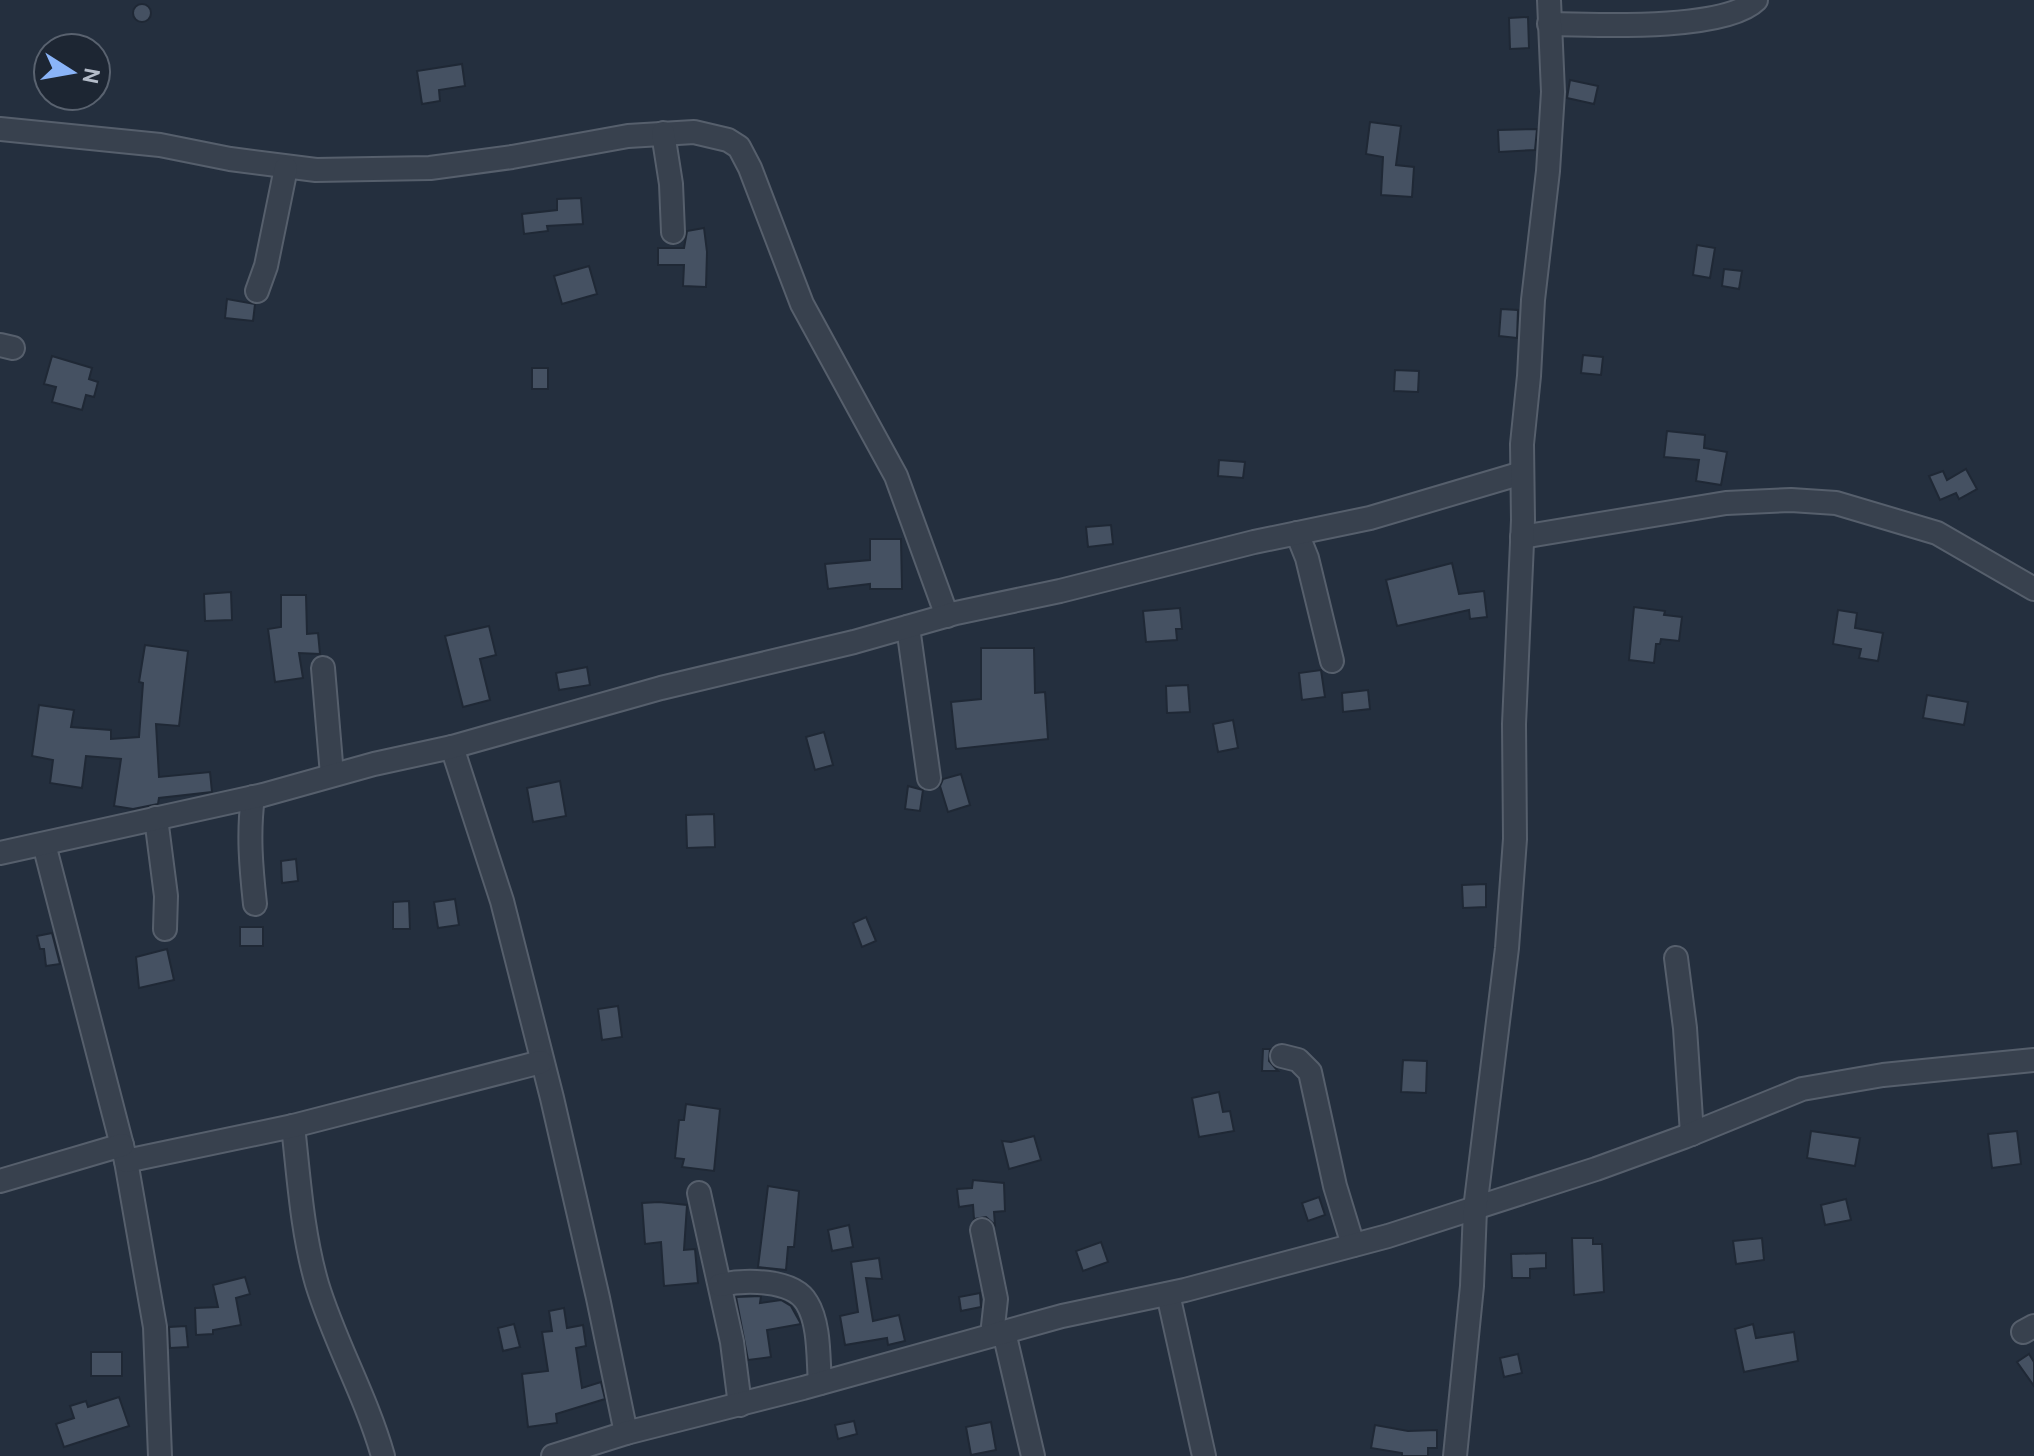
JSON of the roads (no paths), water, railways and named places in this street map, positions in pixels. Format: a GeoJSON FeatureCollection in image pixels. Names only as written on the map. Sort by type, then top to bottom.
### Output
{"type":"FeatureCollection","features":[{"type":"Feature","properties":{"kind":"street"},"geometry":{"type":"LineString","coordinates":[[1455,1456],[1472,1286],[1475,1209],[1507,948],[1515,839],[1514,724],[1522,537],[1522,444],[1553,92],[1549,0]]}},
{"type":"Feature","properties":{"kind":"street"},"geometry":{"type":"LineString","coordinates":[[1549,24],[1699,21],[1724,17],[1750,7],[1756,0]]}},
{"type":"Feature","properties":{"kind":"street"},"geometry":{"type":"LineString","coordinates":[[0,129],[160,145],[286,168],[316,170],[430,168],[663,133],[694,132],[728,140],[739,147],[750,168],[802,304],[896,476],[947,616]]}},
{"type":"Feature","properties":{"kind":"street"},"geometry":{"type":"LineString","coordinates":[[663,133],[671,184],[673,232]]}},
{"type":"Feature","properties":{"kind":"street"},"geometry":{"type":"LineString","coordinates":[[257,291],[266,266],[286,168]]}},
{"type":"Feature","properties":{"kind":"street"},"geometry":{"type":"LineString","coordinates":[[0,853],[253,797],[452,747],[661,688],[947,616],[1370,518],[1522,473]]}},
{"type":"Feature","properties":{"kind":"street"},"geometry":{"type":"LineString","coordinates":[[1522,537],[1726,503],[1791,500],[1836,503],[1937,533],[2034,589]]}},
{"type":"Feature","properties":{"kind":"street"},"geometry":{"type":"LineString","coordinates":[[1297,533],[1307,558],[1332,661]]}},
{"type":"Feature","properties":{"kind":"street"},"geometry":{"type":"LineString","coordinates":[[908,627],[929,778]]}},
{"type":"Feature","properties":{"kind":"street"},"geometry":{"type":"LineString","coordinates":[[323,668],[332,775]]}},
{"type":"Feature","properties":{"kind":"street"},"geometry":{"type":"LineString","coordinates":[[452,747],[502,901],[552,1098],[626,1433]]}},
{"type":"Feature","properties":{"kind":"street"},"geometry":{"type":"LineString","coordinates":[[253,797],[249,825],[255,904]]}},
{"type":"Feature","properties":{"kind":"street"},"geometry":{"type":"LineString","coordinates":[[156,818],[166,896],[165,929]]}},
{"type":"Feature","properties":{"kind":"street"},"geometry":{"type":"LineString","coordinates":[[44,844],[124,1153],[155,1327],[160,1456]]}},
{"type":"Feature","properties":{"kind":"street"},"geometry":{"type":"LineString","coordinates":[[1676,958],[1685,1028],[1692,1134]]}},
{"type":"Feature","properties":{"kind":"street"},"geometry":{"type":"LineString","coordinates":[[1282,1056],[1298,1060],[1310,1072],[1335,1186],[1353,1245]]}},
{"type":"Feature","properties":{"kind":"street"},"geometry":{"type":"LineString","coordinates":[[553,1456],[626,1433],[740,1405],[1062,1316],[1168,1294],[1353,1245],[1475,1209],[1692,1134],[1802,1089],[1883,1075],[2034,1060]]}},
{"type":"Feature","properties":{"kind":"street"},"geometry":{"type":"LineString","coordinates":[[0,1181],[124,1153],[293,1126],[541,1062]]}},
{"type":"Feature","properties":{"kind":"street"},"geometry":{"type":"LineString","coordinates":[[293,1126],[309,1254],[318,1287],[383,1456]]}},
{"type":"Feature","properties":{"kind":"street"},"geometry":{"type":"LineString","coordinates":[[699,1193],[732,1342],[740,1405]]}},
{"type":"Feature","properties":{"kind":"street"},"geometry":{"type":"LineString","coordinates":[[982,1230],[996,1299],[998,1334],[1033,1456]]}},
{"type":"Feature","properties":{"kind":"street"},"geometry":{"type":"LineString","coordinates":[[720,1285],[740,1281],[762,1282],[798,1293],[808,1303],[814,1324],[820,1383]]}},
{"type":"Feature","properties":{"kind":"street"},"geometry":{"type":"LineString","coordinates":[[1168,1294],[1204,1456]]}}]}
